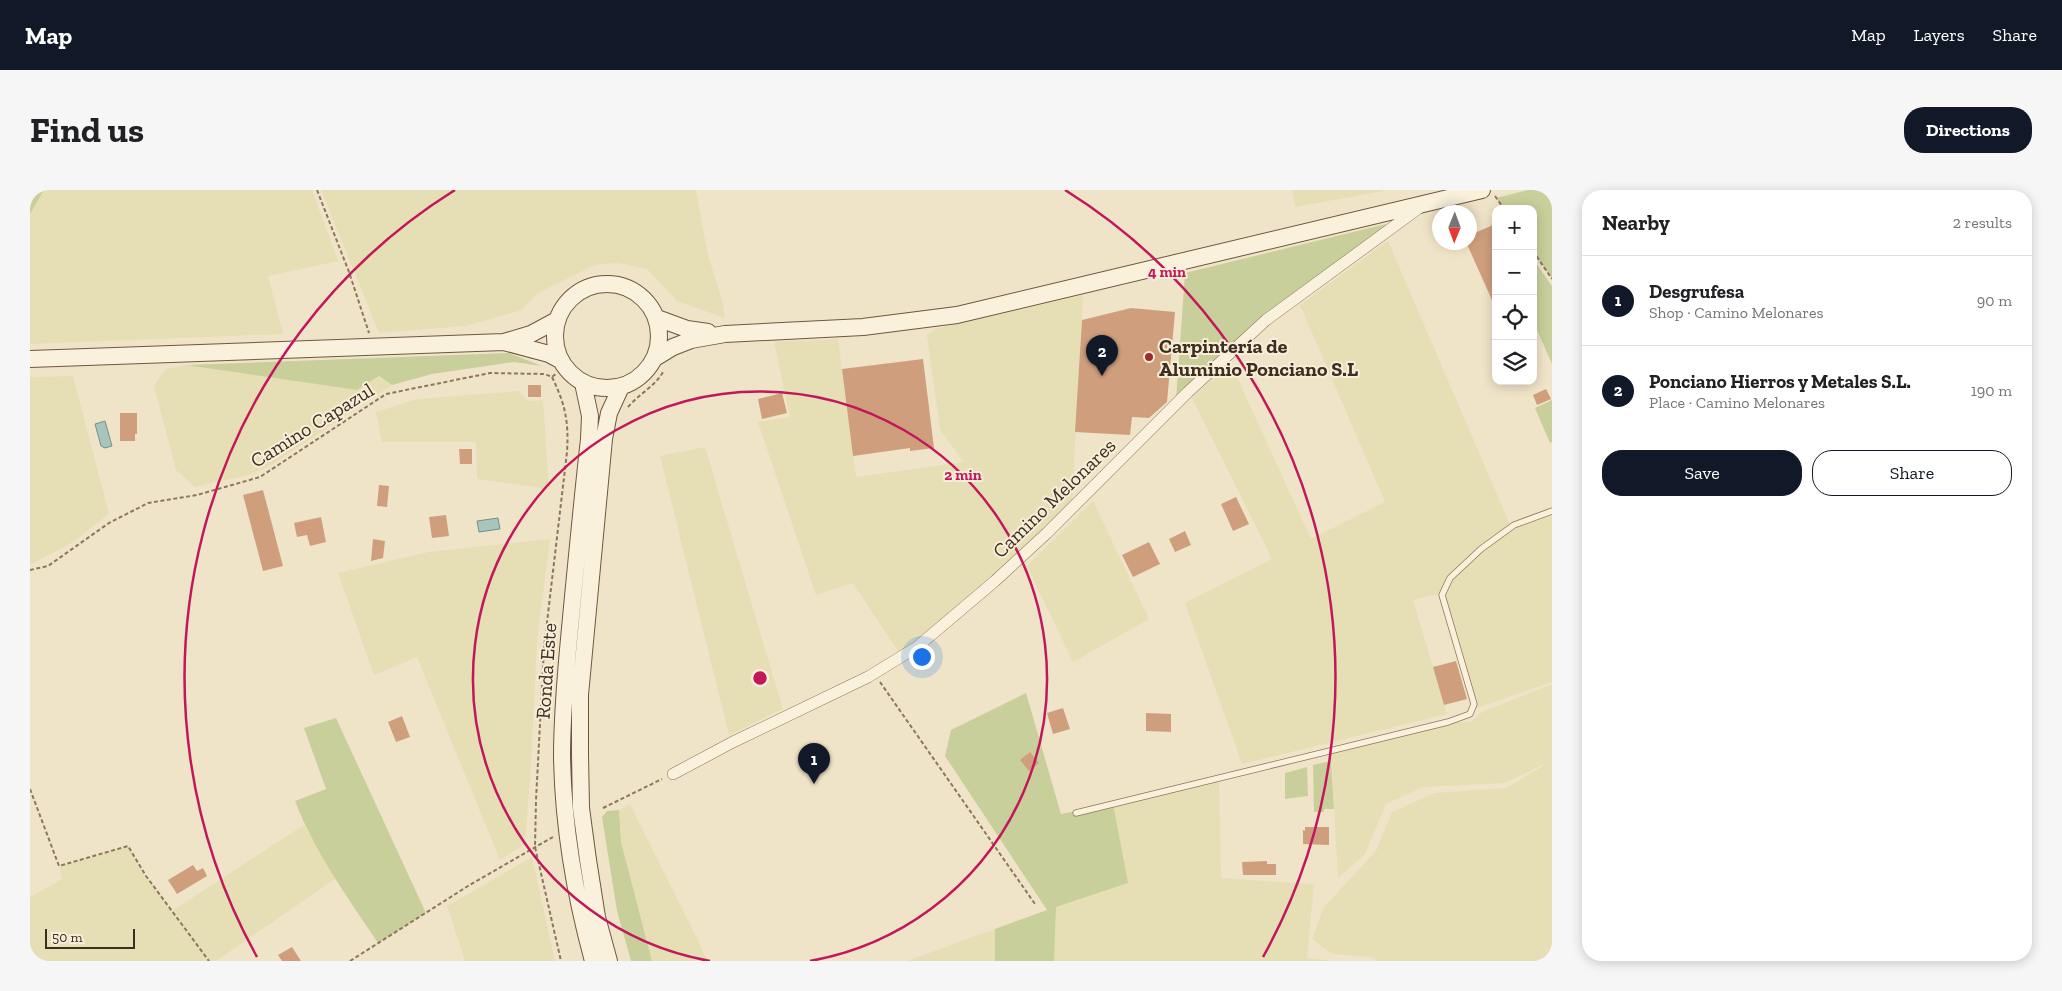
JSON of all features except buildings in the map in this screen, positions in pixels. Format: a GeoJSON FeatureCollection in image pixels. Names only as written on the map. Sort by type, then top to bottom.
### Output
{"type":"FeatureCollection","features":[{"type":"Feature","properties":{"kind":"main road"},"geometry":{"type":"LineString","coordinates":[[504,342],[539,351],[559,368],[583,383],[602,388],[621,387],[635,381],[647,371],[659,356],[691,340],[725,334],[863,327],[936,319],[1428,201],[1482,190]]}},
{"type":"Feature","properties":{"kind":"main road"},"geometry":{"type":"LineString","coordinates":[[559,368],[555,334],[557,320],[563,307],[573,296],[585,289],[606,284],[627,288],[640,295],[650,305],[657,318],[660,338],[659,356]]}},
{"type":"Feature","properties":{"kind":"main road"},"geometry":{"type":"LineString","coordinates":[[657,318],[687,329],[725,334]]}},
{"type":"Feature","properties":{"kind":"main road"},"geometry":{"type":"LineString","coordinates":[[30,359],[504,342],[531,334],[557,320]]}},
{"type":"Feature","properties":{"kind":"main road","name":"Ronda Este"},"geometry":{"type":"LineString","coordinates":[[583,383],[590,416],[564,692],[562,756],[565,809],[573,866],[583,923],[593,961]]}},
{"type":"Feature","properties":{"kind":"main road","name":"Ronda Este"},"geometry":{"type":"LineString","coordinates":[[609,961],[597,917],[582,808],[580,695],[604,439],[609,414],[621,387]]}},
{"type":"Feature","properties":{"kind":"street","name":"Camino Melonares"},"geometry":{"type":"LineString","coordinates":[[673,774],[733,742],[874,674],[917,647],[995,581],[1047,533],[1215,366],[1266,320],[1428,201]]}},
{"type":"Feature","properties":{"kind":"lane"},"geometry":{"type":"LineString","coordinates":[[1076,813],[1448,722],[1470,714],[1474,704],[1442,595],[1450,578],[1480,549],[1514,525],[1552,512]]}},
{"type":"Feature","properties":{"kind":"path"},"geometry":{"type":"LineString","coordinates":[[317,190],[349,272],[374,347]]}},
{"type":"Feature","properties":{"kind":"path"},"geometry":{"type":"LineString","coordinates":[[1491,190],[1501,205]]}},
{"type":"Feature","properties":{"kind":"path"},"geometry":{"type":"LineString","coordinates":[[1537,258],[1552,279]]}},
{"type":"Feature","properties":{"kind":"path"},"geometry":{"type":"LineString","coordinates":[[624,412],[636,398],[661,376],[664,369],[659,356]]}},
{"type":"Feature","properties":{"kind":"path"},"geometry":{"type":"LineString","coordinates":[[559,368],[568,428],[567,452],[544,648],[535,847],[562,961]]}},
{"type":"Feature","properties":{"kind":"path","name":"Camino Capazul"},"geometry":{"type":"LineString","coordinates":[[30,570],[48,566],[109,523],[148,503],[197,496],[260,477],[386,394],[490,374],[545,374],[559,368]]}},
{"type":"Feature","properties":{"kind":"path"},"geometry":{"type":"LineString","coordinates":[[874,674],[1035,904]]}},
{"type":"Feature","properties":{"kind":"path"},"geometry":{"type":"LineString","coordinates":[[604,808],[673,774]]}},
{"type":"Feature","properties":{"kind":"path"},"geometry":{"type":"LineString","coordinates":[[30,789],[59,866],[128,846],[146,876],[209,961]]}},
{"type":"Feature","properties":{"kind":"path"},"geometry":{"type":"LineString","coordinates":[[350,961],[468,886],[555,836]]}},
{"type":"Feature","properties":{"kind":"shaded area"},"geometry":{"type":"Polygon","coordinates":[[[44,190],[312,190],[338,261],[268,276],[283,334],[30,344],[30,214],[44,190]]]}},
{"type":"Feature","properties":{"kind":"shaded area"},"geometry":{"type":"Polygon","coordinates":[[[321,190],[696,190],[707,251],[723,304],[725,318],[677,301],[647,269],[619,263],[595,265],[538,293],[522,310],[466,326],[379,333],[321,190]]]}},
{"type":"Feature","properties":{"kind":"shaded area"},"geometry":{"type":"Polygon","coordinates":[[[1292,190],[1389,190],[1295,207],[1292,190]]]}},
{"type":"Feature","properties":{"kind":"shaded area"},"geometry":{"type":"Polygon","coordinates":[[[1388,241],[1511,527],[1552,512],[1552,682],[1477,708],[1442,595],[1437,594],[1413,600],[1447,714],[1242,764],[1185,603],[1272,559],[1192,398],[1230,362],[1311,539],[1385,502],[1300,305],[1388,241]]]}},
{"type":"Feature","properties":{"kind":"shaded area"},"geometry":{"type":"Polygon","coordinates":[[[1083,295],[1072,502],[1045,529],[940,623],[900,654],[853,583],[816,595],[758,422],[790,417],[774,342],[838,339],[856,477],[964,462],[940,430],[927,335],[935,329],[1083,295]]]}},
{"type":"Feature","properties":{"kind":"shaded area"},"geometry":{"type":"Polygon","coordinates":[[[186,365],[357,390],[379,376],[392,385],[273,464],[249,475],[195,487],[176,470],[154,386],[167,369],[186,365]]]}},
{"type":"Feature","properties":{"kind":"shaded area"},"geometry":{"type":"Polygon","coordinates":[[[73,376],[109,514],[73,542],[30,565],[30,377],[73,376]]]}},
{"type":"Feature","properties":{"kind":"shaded area"},"geometry":{"type":"Polygon","coordinates":[[[519,391],[528,401],[543,400],[549,489],[477,479],[476,442],[382,442],[376,412],[417,399],[519,391]]]}},
{"type":"Feature","properties":{"kind":"shaded area"},"geometry":{"type":"Polygon","coordinates":[[[705,447],[783,709],[729,735],[660,456],[705,447]]]}},
{"type":"Feature","properties":{"kind":"shaded area"},"geometry":{"type":"Polygon","coordinates":[[[1093,501],[1149,619],[1073,662],[1027,566],[1093,501]]]}},
{"type":"Feature","properties":{"kind":"shaded area"},"geometry":{"type":"Polygon","coordinates":[[[550,539],[537,641],[525,844],[500,860],[417,657],[374,675],[338,573],[429,552],[550,539]]]}},
{"type":"Feature","properties":{"kind":"shaded area"},"geometry":{"type":"Polygon","coordinates":[[[1552,684],[1552,961],[1377,961],[1371,957],[1332,954],[1312,939],[1324,907],[1376,851],[1392,812],[1435,793],[1506,788],[1551,761],[1505,783],[1423,787],[1386,804],[1365,854],[1338,878],[1331,750],[1448,722],[1471,722],[1482,712],[1552,684]]]}},
{"type":"Feature","properties":{"kind":"shaded area"},"geometry":{"type":"Polygon","coordinates":[[[1219,778],[1221,878],[1314,884],[1307,958],[1333,961],[1054,961],[1056,907],[1113,804],[1219,778]]]}},
{"type":"Feature","properties":{"kind":"shaded area"},"geometry":{"type":"Polygon","coordinates":[[[630,804],[707,961],[652,961],[621,842],[619,810],[630,804]]]}},
{"type":"Feature","properties":{"kind":"shaded area"},"geometry":{"type":"Polygon","coordinates":[[[304,825],[335,879],[216,961],[30,961],[30,897],[62,879],[59,866],[128,846],[146,876],[172,911],[304,825]]]}},
{"type":"Feature","properties":{"kind":"shaded area"},"geometry":{"type":"Polygon","coordinates":[[[532,857],[555,961],[465,961],[447,906],[532,857]]]}},
{"type":"Feature","properties":{"kind":"shaded area"},"geometry":{"type":"Polygon","coordinates":[[[995,929],[995,961],[907,961],[995,929]]]}},
{"type":"Feature","properties":{"kind":"green space"},"geometry":{"type":"Polygon","coordinates":[[[30,190],[44,190],[30,214],[30,190]]]}},
{"type":"Feature","properties":{"kind":"green space"},"geometry":{"type":"Polygon","coordinates":[[[1528,190],[1552,190],[1552,279],[1537,257],[1537,205],[1501,205],[1496,198],[1528,190]]]}},
{"type":"Feature","properties":{"kind":"green space"},"geometry":{"type":"Polygon","coordinates":[[[1386,224],[1384,229],[1176,400],[1185,273],[1386,224]]]}},
{"type":"Feature","properties":{"kind":"green space"},"geometry":{"type":"Polygon","coordinates":[[[1537,265],[1552,286],[1552,364],[1537,330],[1537,265]]]}},
{"type":"Feature","properties":{"kind":"green space"},"geometry":{"type":"Polygon","coordinates":[[[509,353],[542,366],[514,362],[432,374],[392,385],[379,376],[357,390],[186,365],[509,353]]]}},
{"type":"Feature","properties":{"kind":"green space"},"geometry":{"type":"Polygon","coordinates":[[[1552,400],[1552,442],[1550,443],[1535,408],[1552,400]]]}},
{"type":"Feature","properties":{"kind":"green space"},"geometry":{"type":"Polygon","coordinates":[[[1026,693],[1061,814],[1113,804],[1128,883],[1056,907],[1054,961],[995,961],[995,929],[1047,910],[945,756],[951,730],[1026,693]]]}},
{"type":"Feature","properties":{"kind":"green space"},"geometry":{"type":"Polygon","coordinates":[[[336,718],[426,913],[378,943],[322,857],[295,801],[326,789],[304,728],[336,718]]]}},
{"type":"Feature","properties":{"kind":"green space"},"geometry":{"type":"Polygon","coordinates":[[[1331,761],[1334,809],[1314,812],[1313,765],[1331,761]]]}},
{"type":"Feature","properties":{"kind":"green space"},"geometry":{"type":"Polygon","coordinates":[[[1307,767],[1308,796],[1285,799],[1285,773],[1307,767]]]}},
{"type":"Feature","properties":{"kind":"green space"},"geometry":{"type":"Polygon","coordinates":[[[619,810],[621,842],[652,961],[631,961],[617,911],[602,817],[607,811],[619,810]]]}},
{"type":"Feature","properties":{"kind":"water"},"geometry":{"type":"Polygon","coordinates":[[[105,421],[112,446],[105,448],[101,446],[95,424],[105,421]]]}},
{"type":"Feature","properties":{"kind":"water"},"geometry":{"type":"Polygon","coordinates":[[[498,518],[500,529],[479,532],[477,521],[498,518]]]}},
{"type":"Feature","properties":{"kind":"place","name":"Carpintería de Aluminio Ponciano S.L"},"geometry":{"type":"Point","coordinates":[1149,357]}},
{"type":"Feature","properties":{"kind":"place","name":"Ponciano Hierros y Metales S.L."},"geometry":{"type":"Point","coordinates":[1102,376]}},
{"type":"Feature","properties":{"kind":"place","name":"Desgrufesa"},"geometry":{"type":"Point","coordinates":[814,784]}}]}
